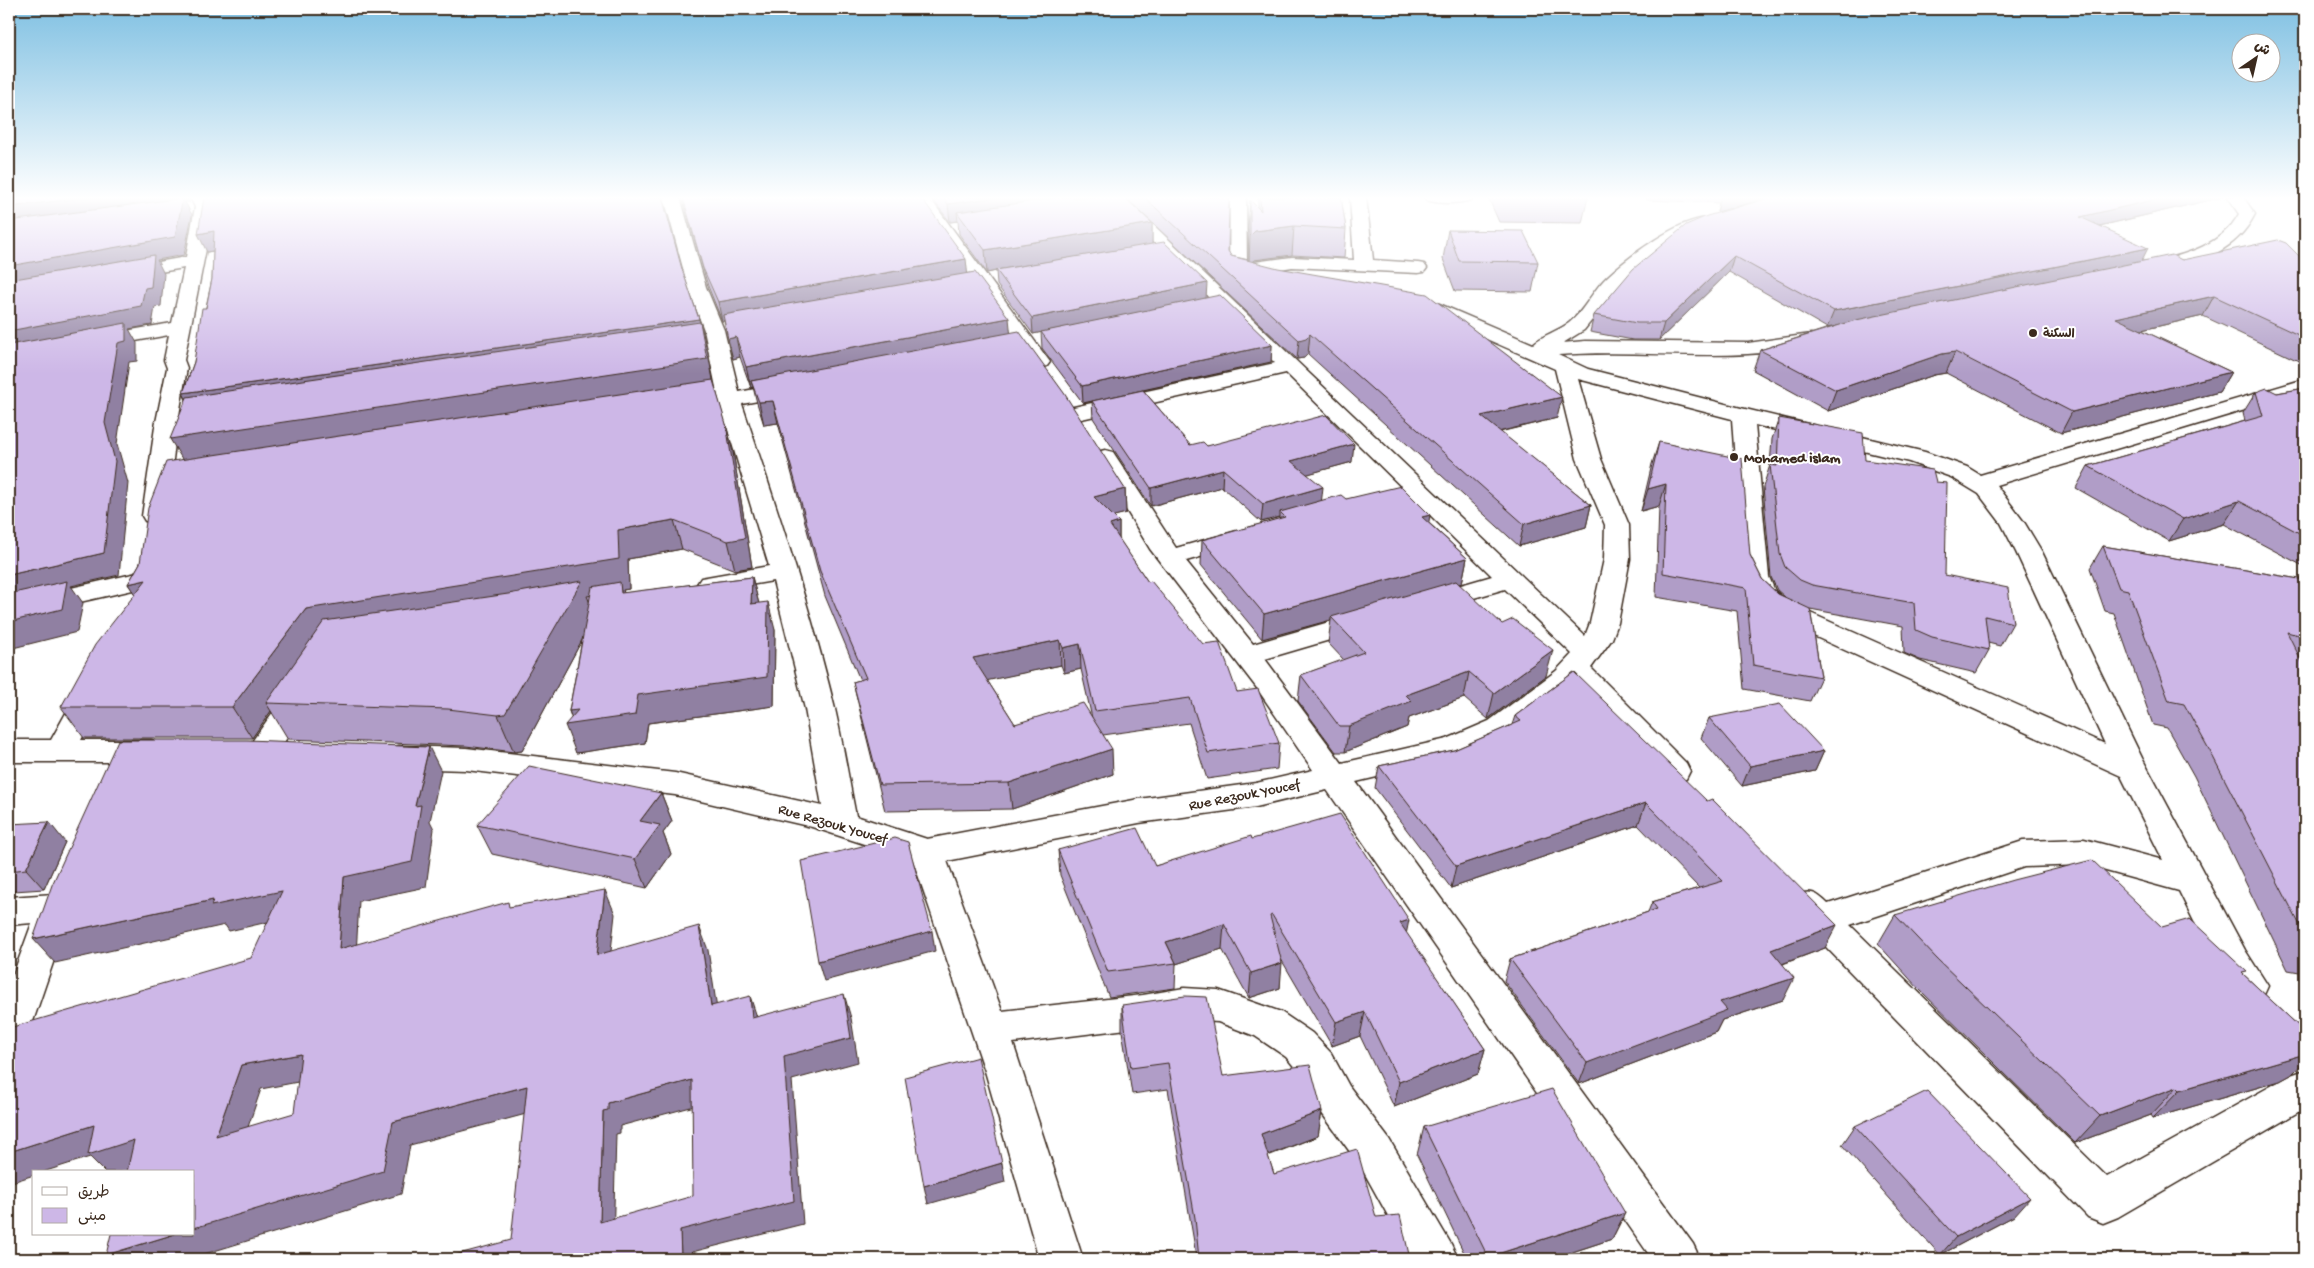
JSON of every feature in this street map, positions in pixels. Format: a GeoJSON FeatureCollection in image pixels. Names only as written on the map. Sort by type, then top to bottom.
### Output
{"type":"FeatureCollection","features":[{"type":"Feature","properties":{"kind":"street"},"geometry":{"type":"LineString","coordinates":[[9,610],[146,570],[168,485],[176,425],[177,368],[174,360],[195,256]]}},
{"type":"Feature","properties":{"kind":"street"},"geometry":{"type":"LineString","coordinates":[[689,256],[697,287],[716,337],[723,399],[770,525],[820,709],[842,825]]}},
{"type":"Feature","properties":{"kind":"street"},"geometry":{"type":"LineString","coordinates":[[968,256],[981,282],[1064,395],[1159,544],[1246,654],[1678,1259]]}},
{"type":"Feature","properties":{"kind":"street"},"geometry":{"type":"LineString","coordinates":[[1169,256],[1198,276],[1215,304],[1291,366],[1512,579],[1698,794]]}},
{"type":"Feature","properties":{"kind":"street"},"geometry":{"type":"LineString","coordinates":[[1238,256],[1238,269]]}},
{"type":"Feature","properties":{"kind":"street"},"geometry":{"type":"LineString","coordinates":[[1363,256],[1364,266]]}},
{"type":"Feature","properties":{"kind":"street"},"geometry":{"type":"LineString","coordinates":[[1533,351],[1577,326],[1610,285],[1643,256]]}},
{"type":"Feature","properties":{"kind":"street"},"geometry":{"type":"LineString","coordinates":[[2144,270],[2196,256]]}},
{"type":"Feature","properties":{"kind":"street"},"geometry":{"type":"LineString","coordinates":[[107,276],[195,261]]}},
{"type":"Feature","properties":{"kind":"street"},"geometry":{"type":"LineString","coordinates":[[1198,276],[1292,262],[1418,268]]}},
{"type":"Feature","properties":{"kind":"street"},"geometry":{"type":"LineString","coordinates":[[1238,269],[1325,287]]}},
{"type":"Feature","properties":{"kind":"street"},"geometry":{"type":"LineString","coordinates":[[1402,300],[1429,305],[1581,373],[1917,457],[1959,472],[1987,489],[2012,522],[2133,769],[2232,961],[2265,1007]]}},
{"type":"Feature","properties":{"kind":"street"},"geometry":{"type":"LineString","coordinates":[[76,346],[182,327]]}},
{"type":"Feature","properties":{"kind":"street"},"geometry":{"type":"LineString","coordinates":[[1533,351],[1585,347],[1748,349],[1832,336]]}},
{"type":"Feature","properties":{"kind":"street","name":"Rue Rezouk Youcef"},"geometry":{"type":"LineString","coordinates":[[369,756],[466,759],[675,784],[814,814],[842,825],[927,852],[1139,811],[1256,794],[1454,748],[1500,728],[1581,661],[1598,639],[1607,614],[1617,558],[1618,538],[1614,515],[1599,488],[1588,459],[1564,365]]}},
{"type":"Feature","properties":{"kind":"street"},"geometry":{"type":"LineString","coordinates":[[1064,395],[1291,366]]}},
{"type":"Feature","properties":{"kind":"street"},"geometry":{"type":"LineString","coordinates":[[723,399],[807,385]]}},
{"type":"Feature","properties":{"kind":"street"},"geometry":{"type":"LineString","coordinates":[[1978,483],[2305,385]]}},
{"type":"Feature","properties":{"kind":"street"},"geometry":{"type":"LineString","coordinates":[[1743,415],[1756,577],[1764,594],[1780,610],[2133,769]]}},
{"type":"Feature","properties":{"kind":"street"},"geometry":{"type":"LineString","coordinates":[[1388,496],[1417,488]]}},
{"type":"Feature","properties":{"kind":"street"},"geometry":{"type":"LineString","coordinates":[[1170,558],[1256,534]]}},
{"type":"Feature","properties":{"kind":"street"},"geometry":{"type":"LineString","coordinates":[[688,588],[782,571]]}},
{"type":"Feature","properties":{"kind":"street"},"geometry":{"type":"LineString","coordinates":[[1246,654],[1512,579]]}},
{"type":"Feature","properties":{"kind":"street"},"geometry":{"type":"LineString","coordinates":[[261,752],[316,671]]}},
{"type":"Feature","properties":{"kind":"street"},"geometry":{"type":"LineString","coordinates":[[60,751],[101,675]]}},
{"type":"Feature","properties":{"kind":"street"},"geometry":{"type":"LineString","coordinates":[[9,751],[60,751],[117,764],[182,751]]}},
{"type":"Feature","properties":{"kind":"street"},"geometry":{"type":"LineString","coordinates":[[927,852],[990,1030],[1061,1259]]}},
{"type":"Feature","properties":{"kind":"street"},"geometry":{"type":"LineString","coordinates":[[1822,920],[2023,854],[2084,852],[2191,881]]}},
{"type":"Feature","properties":{"kind":"street"},"geometry":{"type":"LineString","coordinates":[[1788,885],[2103,1202],[2305,1088]]}},
{"type":"Feature","properties":{"kind":"street"},"geometry":{"type":"LineString","coordinates":[[9,911],[60,895],[9,1034]]}},
{"type":"Feature","properties":{"kind":"street"},"geometry":{"type":"LineString","coordinates":[[990,1030],[1143,1012],[1184,1004],[1218,1006],[1268,1024],[1299,1046],[1317,1065],[1335,1099],[1375,1153],[1436,1259]]}},
{"type":"Feature","properties":{"kind":"building"},"geometry":{"type":"Polygon","coordinates":[[[9,256],[65,256],[9,266],[9,256]]]}},
{"type":"Feature","properties":{"kind":"building"},"geometry":{"type":"Polygon","coordinates":[[[154,256],[151,287],[145,288],[141,306],[9,331],[9,280],[154,256]]]}},
{"type":"Feature","properties":{"kind":"building"},"geometry":{"type":"Polygon","coordinates":[[[213,256],[678,256],[699,319],[183,393],[194,362],[202,308],[206,308],[212,279],[213,256]]]}},
{"type":"Feature","properties":{"kind":"building"},"geometry":{"type":"Polygon","coordinates":[[[700,256],[964,256],[966,259],[718,302],[700,256]]]}},
{"type":"Feature","properties":{"kind":"building"},"geometry":{"type":"Polygon","coordinates":[[[1079,256],[1179,256],[1207,283],[1032,318],[996,270],[1079,256]]]}},
{"type":"Feature","properties":{"kind":"building"},"geometry":{"type":"Polygon","coordinates":[[[1208,256],[1232,256],[1278,268],[1427,294],[1562,397],[1481,416],[1591,505],[1524,524],[1310,334],[1306,338],[1299,340],[1208,256]]]}},
{"type":"Feature","properties":{"kind":"building"},"geometry":{"type":"Polygon","coordinates":[[[1457,256],[1535,256],[1538,262],[1459,261],[1457,256]]]}},
{"type":"Feature","properties":{"kind":"building"},"geometry":{"type":"Polygon","coordinates":[[[1648,256],[1734,256],[1664,323],[1637,323],[1594,315],[1633,269],[1648,256]]]}},
{"type":"Feature","properties":{"kind":"building"},"geometry":{"type":"Polygon","coordinates":[[[1734,256],[2107,256],[1834,311],[1734,256]]]}},
{"type":"Feature","properties":{"kind":"building"},"geometry":{"type":"Polygon","coordinates":[[[2166,256],[2174,256],[2182,260],[2200,256],[2299,256],[2305,262],[2305,338],[2214,296],[2116,318],[2231,372],[2072,412],[1955,352],[1942,354],[1836,390],[1760,350],[1856,320],[2166,256]]]}},
{"type":"Feature","properties":{"kind":"building"},"geometry":{"type":"Polygon","coordinates":[[[975,272],[1009,318],[746,367],[736,337],[728,339],[723,315],[975,272]]]}},
{"type":"Feature","properties":{"kind":"building"},"geometry":{"type":"Polygon","coordinates":[[[1220,295],[1272,345],[1082,386],[1041,332],[1220,295]]]}},
{"type":"Feature","properties":{"kind":"building"},"geometry":{"type":"Polygon","coordinates":[[[700,322],[707,359],[170,439],[187,397],[700,322]]]}},
{"type":"Feature","properties":{"kind":"building"},"geometry":{"type":"Polygon","coordinates":[[[126,323],[126,341],[118,343],[105,423],[115,461],[104,553],[9,575],[9,484],[12,483],[9,460],[9,345],[126,323]]]}},
{"type":"Feature","properties":{"kind":"building"},"geometry":{"type":"Polygon","coordinates":[[[1019,331],[1064,393],[1125,489],[1094,497],[1119,522],[1110,525],[1148,582],[1151,581],[1203,644],[1219,642],[1237,692],[1258,689],[1279,743],[1208,753],[1190,698],[1095,711],[1080,644],[1063,648],[1060,640],[973,658],[1015,724],[1083,703],[1112,749],[1009,783],[880,785],[853,682],[866,678],[820,571],[773,401],[759,402],[751,381],[1019,331]]]}},
{"type":"Feature","properties":{"kind":"building"},"geometry":{"type":"Polygon","coordinates":[[[713,380],[726,424],[745,538],[728,541],[674,520],[618,530],[619,559],[306,609],[232,707],[61,707],[95,645],[146,580],[128,584],[140,563],[148,508],[166,462],[713,380]]]}},
{"type":"Feature","properties":{"kind":"building"},"geometry":{"type":"Polygon","coordinates":[[[2267,388],[2277,393],[2305,388],[2305,536],[2239,501],[2183,519],[2088,466],[2263,416],[2256,392],[2267,388]]]}},
{"type":"Feature","properties":{"kind":"building"},"geometry":{"type":"Polygon","coordinates":[[[1143,390],[1190,445],[1203,442],[1207,446],[1326,415],[1354,444],[1291,461],[1323,487],[1263,504],[1223,469],[1151,488],[1092,401],[1143,390]]]}},
{"type":"Feature","properties":{"kind":"building"},"geometry":{"type":"Polygon","coordinates":[[[1779,418],[1863,433],[1865,460],[1933,470],[1936,482],[1947,483],[1945,575],[2008,588],[2013,623],[1985,616],[1989,650],[1932,637],[1916,630],[1914,603],[1812,585],[1800,580],[1785,567],[1780,554],[1770,465],[1777,466],[1779,418]]]}},
{"type":"Feature","properties":{"kind":"building"},"geometry":{"type":"Polygon","coordinates":[[[1659,442],[1742,459],[1750,555],[1762,579],[1778,594],[1810,609],[1821,677],[1753,665],[1746,588],[1663,573],[1666,484],[1648,489],[1659,442]]]}},
{"type":"Feature","properties":{"kind":"building"},"geometry":{"type":"Polygon","coordinates":[[[1401,486],[1430,515],[1422,517],[1467,558],[1264,614],[1202,540],[1285,517],[1280,512],[1341,495],[1346,499],[1401,486]]]}},
{"type":"Feature","properties":{"kind":"building"},"geometry":{"type":"Polygon","coordinates":[[[2103,546],[2305,580],[2305,637],[2287,632],[2305,668],[2305,935],[2184,704],[2169,701],[2128,590],[2119,588],[2103,546]]]}},
{"type":"Feature","properties":{"kind":"building"},"geometry":{"type":"Polygon","coordinates":[[[752,577],[751,604],[768,602],[767,677],[638,695],[635,715],[565,725],[578,710],[569,711],[592,587],[620,582],[621,593],[752,577]]]}},
{"type":"Feature","properties":{"kind":"building"},"geometry":{"type":"Polygon","coordinates":[[[67,581],[62,609],[9,622],[9,594],[67,581]]]}},
{"type":"Feature","properties":{"kind":"building"},"geometry":{"type":"Polygon","coordinates":[[[582,581],[505,714],[498,715],[448,709],[266,703],[324,621],[508,594],[582,581]]]}},
{"type":"Feature","properties":{"kind":"building"},"geometry":{"type":"Polygon","coordinates":[[[1456,581],[1502,624],[1513,619],[1553,650],[1494,693],[1469,672],[1406,695],[1412,701],[1349,726],[1339,726],[1301,675],[1364,652],[1331,617],[1456,581]]]}},
{"type":"Feature","properties":{"kind":"building"},"geometry":{"type":"Polygon","coordinates":[[[1574,672],[1707,801],[1712,799],[1837,925],[1771,950],[1794,978],[1720,1002],[1727,1010],[1587,1063],[1510,959],[1657,909],[1652,902],[1723,881],[1646,803],[1456,866],[1379,766],[1454,750],[1521,721],[1515,716],[1574,672]]]}},
{"type":"Feature","properties":{"kind":"building"},"geometry":{"type":"Polygon","coordinates":[[[1780,704],[1824,751],[1750,766],[1709,718],[1780,704]]]}},
{"type":"Feature","properties":{"kind":"building"},"geometry":{"type":"Polygon","coordinates":[[[118,740],[247,740],[429,747],[415,806],[421,805],[412,862],[344,877],[339,949],[508,902],[509,907],[605,890],[597,955],[699,926],[711,1006],[750,996],[752,1018],[844,994],[851,1038],[784,1056],[794,1201],[680,1230],[681,1259],[455,1259],[455,1255],[511,1240],[527,1086],[393,1122],[383,1171],[195,1228],[195,1170],[127,1170],[134,1140],[88,1155],[94,1125],[9,1152],[9,1028],[251,958],[282,891],[211,906],[213,900],[33,939],[52,885],[118,740]],[[301,1054],[241,1065],[216,1136],[294,1113],[301,1054]],[[692,1080],[608,1103],[608,1110],[603,1111],[600,1222],[693,1196],[692,1080]]]}},
{"type":"Feature","properties":{"kind":"building"},"geometry":{"type":"Polygon","coordinates":[[[529,766],[661,793],[640,821],[660,825],[635,859],[477,825],[529,766]]]}},
{"type":"Feature","properties":{"kind":"building"},"geometry":{"type":"Polygon","coordinates":[[[1340,814],[1409,920],[1400,923],[1485,1049],[1399,1082],[1365,1012],[1336,1022],[1272,915],[1270,916],[1282,963],[1251,973],[1224,924],[1166,942],[1176,963],[1108,972],[1058,850],[1137,828],[1155,866],[1251,836],[1252,839],[1340,814]]]}},
{"type":"Feature","properties":{"kind":"building"},"geometry":{"type":"Polygon","coordinates":[[[49,822],[26,869],[9,871],[9,824],[49,822]]]}},
{"type":"Feature","properties":{"kind":"building"},"geometry":{"type":"Polygon","coordinates":[[[895,838],[908,842],[932,931],[818,961],[801,861],[895,838]]]}},
{"type":"Feature","properties":{"kind":"building"},"geometry":{"type":"Polygon","coordinates":[[[2092,860],[2162,927],[2190,919],[2247,972],[2242,973],[2305,1032],[2305,1054],[2180,1090],[2177,1087],[2100,1116],[1937,959],[1895,915],[2013,880],[2092,860]]]}},
{"type":"Feature","properties":{"kind":"building"},"geometry":{"type":"Polygon","coordinates":[[[1185,996],[1207,997],[1223,1076],[1310,1065],[1322,1111],[1261,1134],[1274,1174],[1357,1149],[1376,1217],[1400,1215],[1410,1259],[1199,1259],[1195,1218],[1168,1063],[1131,1068],[1122,1005],[1185,996]]]}},
{"type":"Feature","properties":{"kind":"building"},"geometry":{"type":"Polygon","coordinates":[[[978,1057],[1002,1163],[924,1186],[905,1077],[978,1057]]]}},
{"type":"Feature","properties":{"kind":"building"},"geometry":{"type":"Polygon","coordinates":[[[1552,1089],[1625,1213],[1488,1257],[1424,1127],[1552,1089]]]}},
{"type":"Feature","properties":{"kind":"building"},"geometry":{"type":"Polygon","coordinates":[[[1927,1091],[2030,1198],[1956,1237],[1855,1126],[1927,1091]]]}},
{"type":"Feature","properties":{"kind":"building"},"geometry":{"type":"Polygon","coordinates":[[[111,1236],[168,1236],[106,1255],[111,1236]]]}},
{"type":"Feature","properties":{"kind":"place","name":"السكنة"},"geometry":{"type":"Point","coordinates":[2033,333]}},
{"type":"Feature","properties":{"kind":"place","name":"Mohamed islam"},"geometry":{"type":"Point","coordinates":[1734,457]}}]}
